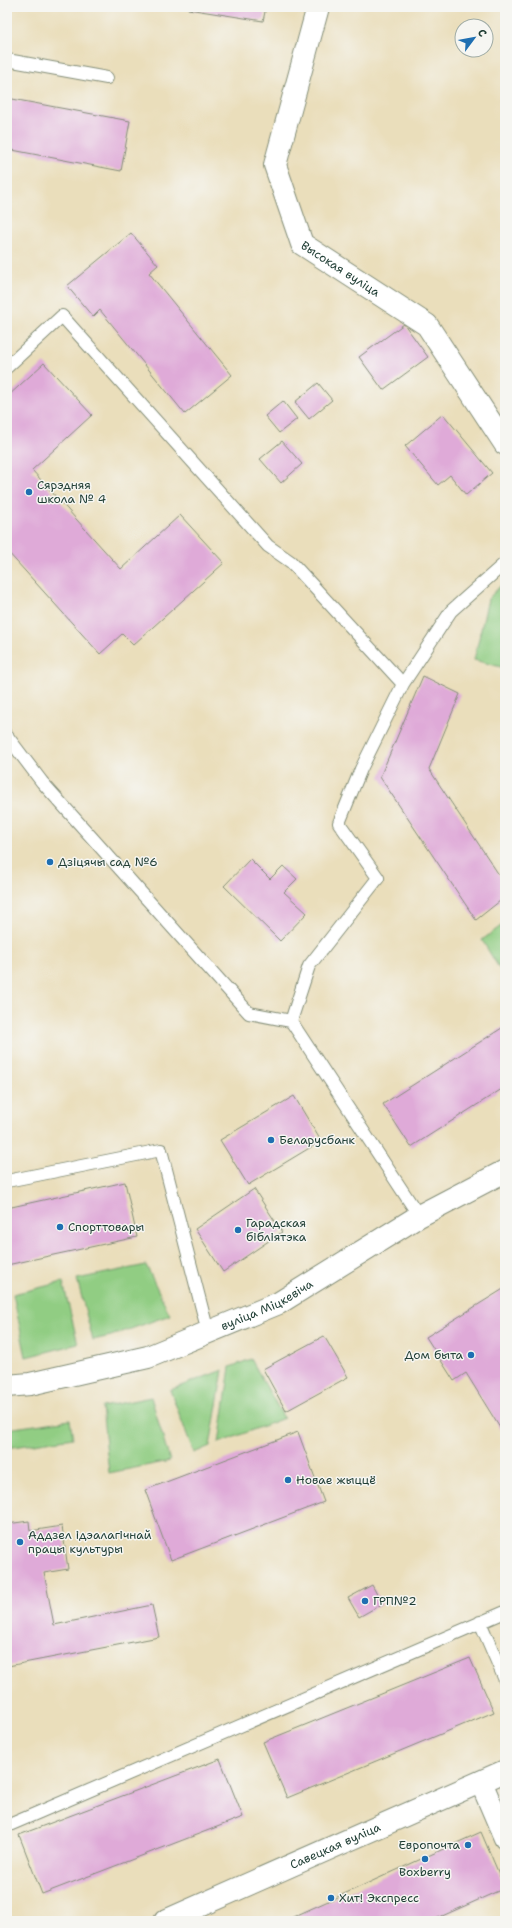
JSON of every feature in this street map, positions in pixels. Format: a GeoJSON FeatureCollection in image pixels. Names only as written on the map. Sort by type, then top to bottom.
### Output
{"type":"FeatureCollection","features":[{"type":"Feature","properties":{"kind":"street","name":"Высокая вуліца"},"geometry":{"type":"LineString","coordinates":[[318,7],[275,165],[302,244],[427,325],[505,444]]}},
{"type":"Feature","properties":{"kind":"street","name":"вуліца Міцкевіча"},"geometry":{"type":"LineString","coordinates":[[7,1386],[30,1384],[148,1357],[279,1303],[419,1216],[505,1171]]}},
{"type":"Feature","properties":{"kind":"street","name":"Савецкая вуліца"},"geometry":{"type":"LineString","coordinates":[[176,1919],[505,1771]]}},
{"type":"Feature","properties":{"kind":"street"},"geometry":{"type":"LineString","coordinates":[[481,1782],[505,1838]]}},
{"type":"Feature","properties":{"kind":"lane"},"geometry":{"type":"LineString","coordinates":[[7,60],[106,78]]}},
{"type":"Feature","properties":{"kind":"lane"},"geometry":{"type":"LineString","coordinates":[[7,367],[62,316],[268,546],[291,562],[403,684]]}},
{"type":"Feature","properties":{"kind":"lane"},"geometry":{"type":"LineString","coordinates":[[291,1021],[309,966],[378,878],[339,823],[362,769],[403,684],[451,611],[505,563]]}},
{"type":"Feature","properties":{"kind":"lane"},"geometry":{"type":"LineString","coordinates":[[7,736],[42,782],[249,1013],[291,1021],[419,1216]]}},
{"type":"Feature","properties":{"kind":"lane"},"geometry":{"type":"LineString","coordinates":[[7,1181],[161,1150],[208,1332]]}},
{"type":"Feature","properties":{"kind":"lane"},"geometry":{"type":"LineString","coordinates":[[7,1826],[505,1612]]}},
{"type":"Feature","properties":{"kind":"lane"},"geometry":{"type":"LineString","coordinates":[[480,1622],[505,1680]]}},
{"type":"Feature","properties":{"kind":"green space"},"geometry":{"type":"Polygon","coordinates":[[[505,581],[505,668],[474,660],[488,599],[505,581]]]}},
{"type":"Feature","properties":{"kind":"green space"},"geometry":{"type":"Polygon","coordinates":[[[505,923],[505,978],[482,940],[505,923]]]}},
{"type":"Feature","properties":{"kind":"green space"},"geometry":{"type":"Polygon","coordinates":[[[146,1265],[170,1315],[111,1336],[93,1340],[77,1279],[146,1265]]]}},
{"type":"Feature","properties":{"kind":"green space"},"geometry":{"type":"Polygon","coordinates":[[[63,1282],[78,1344],[26,1357],[13,1294],[63,1282]]]}},
{"type":"Feature","properties":{"kind":"green space"},"geometry":{"type":"Polygon","coordinates":[[[251,1359],[284,1418],[219,1443],[230,1367],[251,1359]]]}},
{"type":"Feature","properties":{"kind":"green space"},"geometry":{"type":"Polygon","coordinates":[[[223,1370],[210,1446],[194,1453],[170,1390],[223,1370]]]}},
{"type":"Feature","properties":{"kind":"green space"},"geometry":{"type":"Polygon","coordinates":[[[151,1397],[170,1461],[109,1473],[102,1407],[151,1397]]]}},
{"type":"Feature","properties":{"kind":"green space"},"geometry":{"type":"Polygon","coordinates":[[[70,1420],[73,1438],[7,1448],[7,1429],[70,1420]]]}},
{"type":"Feature","properties":{"kind":"building"},"geometry":{"type":"Polygon","coordinates":[[[188,7],[266,7],[263,21],[188,9],[188,7]]]}},
{"type":"Feature","properties":{"kind":"building"},"geometry":{"type":"Polygon","coordinates":[[[7,98],[130,121],[121,171],[7,149],[7,98]]]}},
{"type":"Feature","properties":{"kind":"building"},"geometry":{"type":"Polygon","coordinates":[[[131,233],[158,265],[149,273],[232,375],[185,414],[100,310],[93,317],[67,286],[131,233]]]}},
{"type":"Feature","properties":{"kind":"building"},"geometry":{"type":"Polygon","coordinates":[[[404,324],[428,357],[383,390],[359,357],[404,324]]]}},
{"type":"Feature","properties":{"kind":"building","name":"Сярэдняя школа № 4"},"geometry":{"type":"Polygon","coordinates":[[[44,363],[92,415],[32,470],[121,569],[180,515],[224,563],[133,645],[122,634],[100,654],[7,551],[7,397],[44,363]]]}},
{"type":"Feature","properties":{"kind":"building"},"geometry":{"type":"Polygon","coordinates":[[[318,383],[332,400],[309,419],[295,402],[318,383]]]}},
{"type":"Feature","properties":{"kind":"building"},"geometry":{"type":"Polygon","coordinates":[[[283,401],[297,419],[279,433],[265,416],[283,401]]]}},
{"type":"Feature","properties":{"kind":"building"},"geometry":{"type":"Polygon","coordinates":[[[443,414],[492,473],[466,495],[450,475],[438,485],[405,446],[443,414]]]}},
{"type":"Feature","properties":{"kind":"building"},"geometry":{"type":"Polygon","coordinates":[[[282,441],[302,464],[281,483],[260,459],[282,441]]]}},
{"type":"Feature","properties":{"kind":"building"},"geometry":{"type":"Polygon","coordinates":[[[423,676],[460,694],[429,769],[505,884],[505,897],[476,920],[380,777],[423,676]]]}},
{"type":"Feature","properties":{"kind":"building"},"geometry":{"type":"Polygon","coordinates":[[[250,859],[270,879],[283,866],[297,879],[284,892],[307,913],[280,941],[224,886],[250,859]]]}},
{"type":"Feature","properties":{"kind":"building"},"geometry":{"type":"Polygon","coordinates":[[[505,1026],[505,1087],[411,1147],[383,1104],[505,1026]]]}},
{"type":"Feature","properties":{"kind":"building","name":"Беларусбанк"},"geometry":{"type":"Polygon","coordinates":[[[294,1096],[321,1141],[248,1185],[220,1140],[294,1096]]]}},
{"type":"Feature","properties":{"kind":"building"},"geometry":{"type":"Polygon","coordinates":[[[125,1182],[137,1237],[7,1265],[7,1208],[125,1182]]]}},
{"type":"Feature","properties":{"kind":"building","name":"Гарадская бібліятэка"},"geometry":{"type":"Polygon","coordinates":[[[254,1189],[282,1232],[223,1272],[195,1229],[254,1189]]]}},
{"type":"Feature","properties":{"kind":"building","name":"Дом быта"},"geometry":{"type":"Polygon","coordinates":[[[505,1288],[505,1436],[466,1373],[454,1381],[426,1337],[505,1288]]]}},
{"type":"Feature","properties":{"kind":"building"},"geometry":{"type":"Polygon","coordinates":[[[324,1336],[348,1377],[286,1411],[263,1369],[324,1336]]]}},
{"type":"Feature","properties":{"kind":"building"},"geometry":{"type":"Polygon","coordinates":[[[298,1432],[324,1502],[171,1560],[145,1490],[298,1432]]]}},
{"type":"Feature","properties":{"kind":"building"},"geometry":{"type":"Polygon","coordinates":[[[29,1521],[30,1531],[62,1526],[68,1569],[44,1573],[54,1625],[152,1605],[159,1637],[8,1666],[10,1678],[7,1678],[7,1524],[29,1521]]]}},
{"type":"Feature","properties":{"kind":"building","name":"ГРП№2"},"geometry":{"type":"Polygon","coordinates":[[[372,1585],[382,1604],[359,1617],[348,1598],[372,1585]]]}},
{"type":"Feature","properties":{"kind":"building"},"geometry":{"type":"Polygon","coordinates":[[[470,1658],[494,1712],[287,1798],[263,1742],[470,1658]]]}},
{"type":"Feature","properties":{"kind":"building"},"geometry":{"type":"Polygon","coordinates":[[[220,1759],[243,1817],[42,1894],[19,1835],[220,1759]]]}},
{"type":"Feature","properties":{"kind":"building"},"geometry":{"type":"Polygon","coordinates":[[[481,1832],[505,1888],[431,1921],[284,1921],[481,1832]]]}},
{"type":"Feature","properties":{"kind":"place","name":"Сярэдняя школа № 4"},"geometry":{"type":"Point","coordinates":[29,492]}},
{"type":"Feature","properties":{"kind":"place","name":"Дзіцячы сад №6"},"geometry":{"type":"Point","coordinates":[50,862]}},
{"type":"Feature","properties":{"kind":"place","name":"Беларусбанк"},"geometry":{"type":"Point","coordinates":[271,1140]}},
{"type":"Feature","properties":{"kind":"place","name":"Спорттовары"},"geometry":{"type":"Point","coordinates":[60,1227]}},
{"type":"Feature","properties":{"kind":"place","name":"Гарадская бібліятэка"},"geometry":{"type":"Point","coordinates":[238,1230]}},
{"type":"Feature","properties":{"kind":"place","name":"Дом быта"},"geometry":{"type":"Point","coordinates":[471,1355]}},
{"type":"Feature","properties":{"kind":"place","name":"Новае жыццё"},"geometry":{"type":"Point","coordinates":[288,1480]}},
{"type":"Feature","properties":{"kind":"place","name":"Аддзел ідэалагічнай працы культуры"},"geometry":{"type":"Point","coordinates":[20,1542]}},
{"type":"Feature","properties":{"kind":"place","name":"ГРП№2"},"geometry":{"type":"Point","coordinates":[365,1601]}},
{"type":"Feature","properties":{"kind":"place","name":"Европочта"},"geometry":{"type":"Point","coordinates":[468,1845]}},
{"type":"Feature","properties":{"kind":"place","name":"Boxberry"},"geometry":{"type":"Point","coordinates":[425,1859]}},
{"type":"Feature","properties":{"kind":"place","name":"Хит! Экспресс"},"geometry":{"type":"Point","coordinates":[331,1898]}}]}
